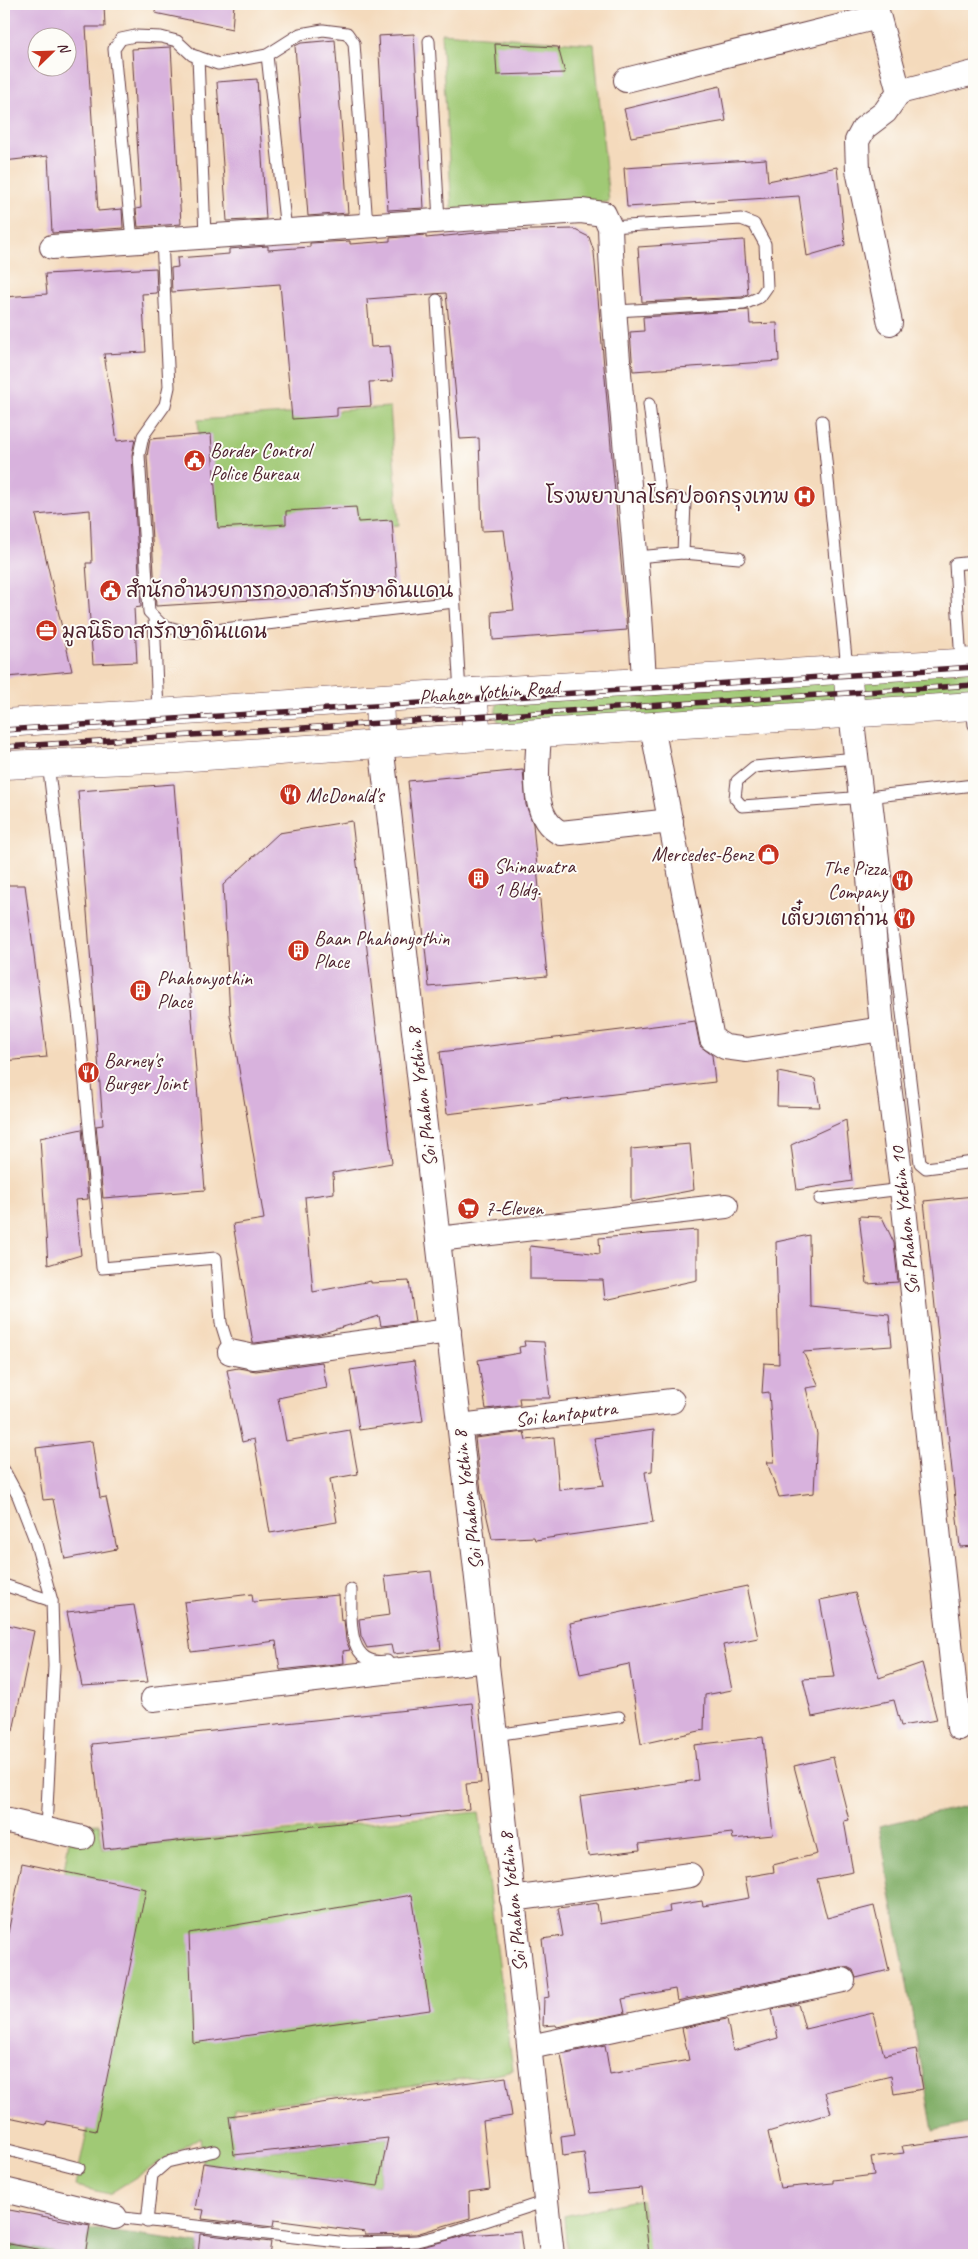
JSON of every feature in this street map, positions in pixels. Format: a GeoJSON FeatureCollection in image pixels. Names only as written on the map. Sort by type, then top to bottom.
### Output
{"type":"FeatureCollection","features":[{"type":"Feature","properties":{"kind":"main road","name":"Phahon Yothin Road"},"geometry":{"type":"LineString","coordinates":[[4,723],[466,692],[968,662]]}},
{"type":"Feature","properties":{"kind":"main road"},"geometry":{"type":"LineString","coordinates":[[847,668],[851,714]]}},
{"type":"Feature","properties":{"kind":"main road"},"geometry":{"type":"LineString","coordinates":[[466,692],[477,737]]}},
{"type":"Feature","properties":{"kind":"main road"},"geometry":{"type":"LineString","coordinates":[[379,699],[382,744]]}},
{"type":"Feature","properties":{"kind":"main road"},"geometry":{"type":"LineString","coordinates":[[4,765],[177,758],[851,714],[973,713]]}},
{"type":"Feature","properties":{"kind":"street"},"geometry":{"type":"LineString","coordinates":[[626,80],[876,10],[899,92]]}},
{"type":"Feature","properties":{"kind":"street"},"geometry":{"type":"LineString","coordinates":[[890,323],[858,170],[856,141],[864,128],[885,112],[899,92],[974,73]]}},
{"type":"Feature","properties":{"kind":"street"},"geometry":{"type":"LineString","coordinates":[[52,247],[581,211],[604,214],[610,227],[644,682]]}},
{"type":"Feature","properties":{"kind":"street","name":"Soi Phahon Yothin 10"},"geometry":{"type":"LineString","coordinates":[[851,714],[856,758],[869,797],[882,1029],[939,1472],[959,1728]]}},
{"type":"Feature","properties":{"kind":"street"},"geometry":{"type":"LineString","coordinates":[[652,726],[712,1039],[725,1047],[747,1050],[882,1029]]}},
{"type":"Feature","properties":{"kind":"street"},"geometry":{"type":"LineString","coordinates":[[539,733],[537,775],[539,805],[548,826],[561,833],[671,821]]}},
{"type":"Feature","properties":{"kind":"street","name":"Soi Phahon Yothin 8"},"geometry":{"type":"LineString","coordinates":[[382,744],[486,1654],[552,2255]]}},
{"type":"Feature","properties":{"kind":"street"},"geometry":{"type":"LineString","coordinates":[[438,1239],[726,1206]]}},
{"type":"Feature","properties":{"kind":"street"},"geometry":{"type":"LineString","coordinates":[[230,1352],[254,1357],[449,1331]]}},
{"type":"Feature","properties":{"kind":"street","name":"Soi kantaputra"},"geometry":{"type":"LineString","coordinates":[[460,1426],[672,1402]]}},
{"type":"Feature","properties":{"kind":"street"},"geometry":{"type":"LineString","coordinates":[[153,1699],[486,1654]]}},
{"type":"Feature","properties":{"kind":"street"},"geometry":{"type":"LineString","coordinates":[[4,1820],[82,1838]]}},
{"type":"Feature","properties":{"kind":"street"},"geometry":{"type":"LineString","coordinates":[[512,1899],[690,1875]]}},
{"type":"Feature","properties":{"kind":"street"},"geometry":{"type":"LineString","coordinates":[[530,2047],[843,1980]]}},
{"type":"Feature","properties":{"kind":"street"},"geometry":{"type":"LineString","coordinates":[[4,2190],[115,2217]]}},
{"type":"Feature","properties":{"kind":"lane"},"geometry":{"type":"LineString","coordinates":[[132,241],[114,49],[121,39],[135,36],[161,37],[177,41],[198,57],[218,64],[267,55],[300,34],[323,30],[347,33],[354,43],[367,226]]}},
{"type":"Feature","properties":{"kind":"lane"},"geometry":{"type":"LineString","coordinates":[[428,41],[439,221]]}},
{"type":"Feature","properties":{"kind":"lane"},"geometry":{"type":"LineString","coordinates":[[267,55],[286,231]]}},
{"type":"Feature","properties":{"kind":"lane"},"geometry":{"type":"LineString","coordinates":[[198,57],[205,236]]}},
{"type":"Feature","properties":{"kind":"lane"},"geometry":{"type":"LineString","coordinates":[[610,227],[741,219],[754,224],[764,244],[767,287],[760,297],[744,304],[615,312]]}},
{"type":"Feature","properties":{"kind":"lane"},"geometry":{"type":"LineString","coordinates":[[162,240],[168,387],[165,405],[143,436],[138,454],[149,612],[162,625],[189,633],[454,602]]}},
{"type":"Feature","properties":{"kind":"lane"},"geometry":{"type":"LineString","coordinates":[[438,300],[454,602],[466,692]]}},
{"type":"Feature","properties":{"kind":"lane"},"geometry":{"type":"LineString","coordinates":[[649,404],[660,494],[663,497],[682,499],[685,502],[683,553]]}},
{"type":"Feature","properties":{"kind":"lane"},"geometry":{"type":"LineString","coordinates":[[822,421],[847,668]]}},
{"type":"Feature","properties":{"kind":"lane"},"geometry":{"type":"LineString","coordinates":[[636,557],[683,553],[739,558]]}},
{"type":"Feature","properties":{"kind":"lane"},"geometry":{"type":"LineString","coordinates":[[968,662],[955,564],[974,562]]}},
{"type":"Feature","properties":{"kind":"lane"},"geometry":{"type":"LineString","coordinates":[[154,617],[158,714]]}},
{"type":"Feature","properties":{"kind":"lane"},"geometry":{"type":"LineString","coordinates":[[856,758],[754,767],[737,781],[735,798],[742,806],[869,797],[974,785]]}},
{"type":"Feature","properties":{"kind":"lane"},"geometry":{"type":"LineString","coordinates":[[48,763],[80,1028],[102,1268],[216,1258],[221,1323],[230,1352]]}},
{"type":"Feature","properties":{"kind":"lane"},"geometry":{"type":"LineString","coordinates":[[869,797],[920,1163],[926,1168],[974,1162]]}},
{"type":"Feature","properties":{"kind":"lane"},"geometry":{"type":"LineString","coordinates":[[820,1199],[902,1190]]}},
{"type":"Feature","properties":{"kind":"lane"},"geometry":{"type":"LineString","coordinates":[[4,1470],[18,1496],[35,1540],[52,1601],[54,1666],[46,1829]]}},
{"type":"Feature","properties":{"kind":"lane"},"geometry":{"type":"LineString","coordinates":[[4,1585],[52,1601]]}},
{"type":"Feature","properties":{"kind":"lane"},"geometry":{"type":"LineString","coordinates":[[351,1590],[351,1620],[357,1650],[365,1658],[376,1663],[486,1654]]}},
{"type":"Feature","properties":{"kind":"lane"},"geometry":{"type":"LineString","coordinates":[[495,1735],[619,1717]]}},
{"type":"Feature","properties":{"kind":"lane"},"geometry":{"type":"LineString","coordinates":[[4,2149],[79,2168]]}},
{"type":"Feature","properties":{"kind":"lane"},"geometry":{"type":"LineString","coordinates":[[147,2222],[152,2175],[167,2162],[215,2151]]}},
{"type":"Feature","properties":{"kind":"lane"},"geometry":{"type":"LineString","coordinates":[[115,2217],[348,2243],[417,2241],[446,2234],[546,2201]]}},
{"type":"Feature","properties":{"kind":"green space"},"geometry":{"type":"Polygon","coordinates":[[[441,33],[594,44],[609,202],[452,209],[441,33]]]}},
{"type":"Feature","properties":{"kind":"green space"},"geometry":{"type":"Polygon","coordinates":[[[390,407],[399,525],[207,539],[198,420],[390,407]]]}},
{"type":"Feature","properties":{"kind":"green space"},"geometry":{"type":"Polygon","coordinates":[[[974,670],[974,695],[503,727],[498,721],[496,714],[499,700],[974,670]]]}},
{"type":"Feature","properties":{"kind":"green space"},"geometry":{"type":"Polygon","coordinates":[[[974,1804],[974,2121],[933,2131],[879,1826],[974,1804]]]}},
{"type":"Feature","properties":{"kind":"green space"},"geometry":{"type":"Polygon","coordinates":[[[479,1812],[513,2070],[491,2075],[234,2109],[234,2155],[388,2138],[378,2186],[203,2163],[200,2137],[109,2194],[75,2186],[138,1903],[63,1879],[71,1825],[99,1824],[103,1849],[479,1812]]]}},
{"type":"Feature","properties":{"kind":"green space"},"geometry":{"type":"Polygon","coordinates":[[[641,2199],[651,2255],[567,2255],[564,2216],[641,2199]]]}},
{"type":"Feature","properties":{"kind":"green space"},"geometry":{"type":"Polygon","coordinates":[[[86,2228],[199,2244],[197,2255],[84,2255],[86,2228]]]}},
{"type":"Feature","properties":{"kind":"green space"},"geometry":{"type":"Polygon","coordinates":[[[4,2244],[77,2255],[4,2255],[4,2244]]]}},
{"type":"Feature","properties":{"kind":"building"},"geometry":{"type":"Polygon","coordinates":[[[4,4],[104,4],[105,27],[86,27],[98,211],[122,209],[123,228],[52,233],[48,156],[4,161],[4,4]]]}},
{"type":"Feature","properties":{"kind":"building"},"geometry":{"type":"Polygon","coordinates":[[[156,4],[234,4],[232,29],[155,13],[156,4]]]}},
{"type":"Feature","properties":{"kind":"building"},"geometry":{"type":"Polygon","coordinates":[[[414,34],[424,208],[388,210],[378,36],[414,34]]]}},
{"type":"Feature","properties":{"kind":"building"},"geometry":{"type":"Polygon","coordinates":[[[335,40],[348,213],[308,216],[295,46],[301,43],[335,40]]]}},
{"type":"Feature","properties":{"kind":"building"},"geometry":{"type":"Polygon","coordinates":[[[495,44],[558,47],[565,73],[497,75],[495,44]]]}},
{"type":"Feature","properties":{"kind":"building"},"geometry":{"type":"Polygon","coordinates":[[[171,47],[181,224],[138,227],[136,209],[141,208],[132,49],[171,47]]]}},
{"type":"Feature","properties":{"kind":"building"},"geometry":{"type":"Polygon","coordinates":[[[257,79],[266,219],[227,221],[217,82],[257,79]]]}},
{"type":"Feature","properties":{"kind":"building"},"geometry":{"type":"Polygon","coordinates":[[[720,86],[726,121],[631,137],[624,109],[720,86]]]}},
{"type":"Feature","properties":{"kind":"building"},"geometry":{"type":"Polygon","coordinates":[[[766,159],[768,181],[837,167],[845,245],[807,256],[799,196],[627,207],[624,168],[766,159]]]}},
{"type":"Feature","properties":{"kind":"building"},"geometry":{"type":"Polygon","coordinates":[[[573,229],[589,237],[594,252],[627,630],[493,640],[492,612],[514,610],[504,530],[482,531],[479,438],[460,439],[446,293],[367,299],[371,347],[390,346],[393,381],[369,382],[371,406],[337,408],[337,416],[292,419],[280,284],[172,292],[171,268],[178,267],[177,258],[229,254],[229,249],[268,246],[268,250],[310,247],[310,243],[350,241],[350,244],[390,241],[390,238],[426,235],[426,238],[496,231],[573,229]]]}},
{"type":"Feature","properties":{"kind":"building"},"geometry":{"type":"Polygon","coordinates":[[[744,240],[748,294],[742,297],[642,302],[638,247],[744,240]]]}},
{"type":"Feature","properties":{"kind":"building"},"geometry":{"type":"Polygon","coordinates":[[[156,268],[157,293],[142,294],[146,352],[104,354],[117,441],[135,439],[132,455],[141,607],[134,608],[137,662],[93,664],[86,563],[92,563],[90,510],[36,515],[72,671],[7,677],[4,642],[4,297],[47,294],[45,274],[156,268]]]}},
{"type":"Feature","properties":{"kind":"building"},"geometry":{"type":"Polygon","coordinates":[[[749,310],[750,324],[777,323],[779,361],[633,371],[630,332],[644,331],[643,317],[749,310]]]}},
{"type":"Feature","properties":{"kind":"building"},"geometry":{"type":"Polygon","coordinates":[[[211,434],[218,528],[286,524],[286,511],[356,507],[358,522],[392,520],[397,591],[156,606],[147,456],[150,439],[211,434]]]}},
{"type":"Feature","properties":{"kind":"building","name":"Shinawatra 1 Bldg."},"geometry":{"type":"Polygon","coordinates":[[[523,770],[526,805],[533,824],[547,976],[429,987],[408,781],[523,770]]]}},
{"type":"Feature","properties":{"kind":"building","name":"Phahonyothin Place"},"geometry":{"type":"Polygon","coordinates":[[[174,784],[205,1190],[103,1198],[96,1126],[103,1125],[78,791],[174,784]]]}},
{"type":"Feature","properties":{"kind":"building","name":"Baan Phahonyothin Place"},"geometry":{"type":"Polygon","coordinates":[[[352,821],[392,1163],[333,1173],[334,1193],[305,1197],[313,1292],[371,1281],[371,1283],[409,1281],[415,1322],[381,1326],[379,1316],[320,1334],[253,1343],[233,1224],[264,1219],[230,1015],[223,885],[279,833],[352,821]]]}},
{"type":"Feature","properties":{"kind":"building"},"geometry":{"type":"Polygon","coordinates":[[[4,885],[25,885],[47,1057],[4,1061],[4,885]]]}},
{"type":"Feature","properties":{"kind":"building"},"geometry":{"type":"Polygon","coordinates":[[[695,1021],[700,1046],[712,1055],[715,1082],[447,1114],[440,1052],[695,1021]]]}},
{"type":"Feature","properties":{"kind":"building"},"geometry":{"type":"Polygon","coordinates":[[[778,1072],[815,1079],[820,1107],[777,1106],[778,1072]]]}},
{"type":"Feature","properties":{"kind":"building"},"geometry":{"type":"Polygon","coordinates":[[[846,1120],[852,1181],[797,1190],[791,1145],[846,1120]]]}},
{"type":"Feature","properties":{"kind":"building"},"geometry":{"type":"Polygon","coordinates":[[[82,1129],[88,1199],[75,1200],[81,1255],[48,1265],[40,1138],[82,1129]]]}},
{"type":"Feature","properties":{"kind":"building"},"geometry":{"type":"Polygon","coordinates":[[[690,1144],[694,1190],[631,1202],[631,1149],[690,1144]]]}},
{"type":"Feature","properties":{"kind":"building"},"geometry":{"type":"Polygon","coordinates":[[[974,1196],[974,1546],[960,1547],[924,1201],[974,1196]]]}},
{"type":"Feature","properties":{"kind":"building"},"geometry":{"type":"Polygon","coordinates":[[[859,1216],[882,1217],[894,1243],[898,1282],[867,1284],[859,1216]]]}},
{"type":"Feature","properties":{"kind":"building"},"geometry":{"type":"Polygon","coordinates":[[[697,1230],[697,1280],[605,1300],[603,1280],[530,1279],[530,1246],[600,1254],[599,1238],[697,1230]]]}},
{"type":"Feature","properties":{"kind":"building"},"geometry":{"type":"Polygon","coordinates":[[[809,1235],[810,1306],[889,1314],[892,1346],[803,1352],[819,1386],[806,1388],[817,1434],[814,1493],[779,1497],[767,1462],[774,1462],[769,1392],[762,1393],[764,1363],[779,1364],[776,1242],[809,1235]]]}},
{"type":"Feature","properties":{"kind":"building"},"geometry":{"type":"Polygon","coordinates":[[[524,1341],[544,1342],[550,1398],[519,1398],[520,1405],[486,1409],[478,1360],[520,1353],[519,1347],[525,1346],[524,1341]]]}},
{"type":"Feature","properties":{"kind":"building"},"geometry":{"type":"Polygon","coordinates":[[[414,1361],[423,1421],[359,1430],[350,1370],[414,1361]]]}},
{"type":"Feature","properties":{"kind":"building"},"geometry":{"type":"Polygon","coordinates":[[[322,1362],[327,1388],[278,1398],[286,1441],[350,1430],[358,1474],[330,1479],[337,1522],[270,1533],[254,1439],[242,1442],[227,1370],[238,1368],[256,1371],[322,1362]]]}},
{"type":"Feature","properties":{"kind":"building"},"geometry":{"type":"Polygon","coordinates":[[[654,1430],[652,1471],[645,1472],[653,1523],[535,1540],[534,1537],[492,1539],[481,1491],[475,1438],[524,1432],[526,1440],[554,1437],[559,1490],[604,1485],[594,1438],[654,1430]]]}},
{"type":"Feature","properties":{"kind":"building"},"geometry":{"type":"Polygon","coordinates":[[[92,1441],[100,1498],[106,1497],[117,1549],[65,1559],[53,1499],[43,1500],[36,1448],[92,1441]]]}},
{"type":"Feature","properties":{"kind":"building"},"geometry":{"type":"Polygon","coordinates":[[[431,1571],[441,1649],[393,1654],[391,1645],[367,1648],[361,1636],[359,1619],[390,1615],[385,1576],[431,1571]]]}},
{"type":"Feature","properties":{"kind":"building"},"geometry":{"type":"Polygon","coordinates":[[[747,1586],[758,1638],[723,1645],[732,1690],[705,1695],[704,1730],[641,1744],[629,1664],[580,1674],[570,1623],[747,1586]]]}},
{"type":"Feature","properties":{"kind":"building"},"geometry":{"type":"Polygon","coordinates":[[[855,1593],[879,1678],[922,1663],[937,1720],[901,1726],[894,1700],[812,1717],[803,1679],[834,1677],[820,1600],[855,1593]]]}},
{"type":"Feature","properties":{"kind":"building"},"geometry":{"type":"Polygon","coordinates":[[[252,1594],[253,1602],[339,1595],[341,1621],[344,1620],[346,1640],[350,1650],[343,1651],[344,1663],[280,1670],[276,1641],[191,1652],[184,1602],[252,1594]]]}},
{"type":"Feature","properties":{"kind":"building"},"geometry":{"type":"Polygon","coordinates":[[[134,1605],[148,1682],[82,1686],[67,1612],[134,1605]]]}},
{"type":"Feature","properties":{"kind":"building"},"geometry":{"type":"Polygon","coordinates":[[[4,1624],[34,1631],[13,1731],[4,1730],[4,1624]]]}},
{"type":"Feature","properties":{"kind":"building"},"geometry":{"type":"Polygon","coordinates":[[[472,1703],[481,1783],[466,1784],[469,1809],[104,1849],[92,1744],[472,1703]]]}},
{"type":"Feature","properties":{"kind":"building"},"geometry":{"type":"Polygon","coordinates":[[[763,1737],[773,1835],[733,1839],[732,1833],[639,1844],[640,1850],[588,1856],[580,1797],[698,1780],[694,1745],[763,1737]]]}},
{"type":"Feature","properties":{"kind":"building"},"geometry":{"type":"Polygon","coordinates":[[[833,1757],[849,1820],[844,1821],[853,1872],[817,1879],[827,1918],[874,1906],[889,1970],[856,1978],[853,1970],[847,1967],[840,1967],[677,2001],[675,1989],[622,1999],[625,2013],[557,2027],[556,2025],[543,2026],[544,1998],[549,1997],[542,1939],[563,1936],[558,1908],[597,1903],[600,1924],[670,1912],[669,1906],[702,1901],[703,1906],[749,1898],[745,1877],[774,1872],[773,1865],[817,1854],[794,1766],[833,1757]]]}},
{"type":"Feature","properties":{"kind":"building"},"geometry":{"type":"Polygon","coordinates":[[[22,1863],[146,1889],[96,2131],[47,2121],[46,2125],[4,2116],[4,1953],[22,1863]]]}},
{"type":"Feature","properties":{"kind":"building"},"geometry":{"type":"Polygon","coordinates":[[[412,1895],[430,2010],[193,2043],[189,1933],[412,1895]]]}},
{"type":"Feature","properties":{"kind":"building"},"geometry":{"type":"Polygon","coordinates":[[[798,2004],[805,2029],[873,2013],[884,2055],[916,2049],[923,2089],[894,2094],[891,2076],[825,2092],[831,2113],[768,2132],[780,2188],[833,2183],[833,2180],[874,2175],[871,2157],[904,2153],[902,2146],[974,2137],[974,2255],[649,2255],[642,2188],[590,2193],[584,2153],[563,2156],[561,2136],[575,2134],[561,2054],[605,2045],[610,2074],[689,2060],[682,2028],[727,2019],[733,2051],[778,2038],[772,2009],[798,2004]]]}},
{"type":"Feature","properties":{"kind":"building"},"geometry":{"type":"Polygon","coordinates":[[[506,2077],[512,2116],[483,2121],[490,2189],[469,2192],[470,2218],[416,2234],[365,2235],[365,2232],[274,2220],[273,2227],[202,2219],[204,2210],[195,2209],[203,2163],[378,2186],[388,2138],[234,2155],[229,2116],[506,2077]]]}},
{"type":"Feature","properties":{"kind":"building"},"geometry":{"type":"Polygon","coordinates":[[[4,2209],[90,2225],[85,2255],[71,2255],[4,2243],[4,2209]]]}},
{"type":"Feature","properties":{"kind":"building"},"geometry":{"type":"Polygon","coordinates":[[[520,2231],[523,2255],[365,2255],[365,2250],[418,2248],[471,2234],[520,2231]]]}},
{"type":"Feature","properties":{"kind":"building"},"geometry":{"type":"Polygon","coordinates":[[[200,2234],[271,2242],[269,2255],[198,2255],[200,2234]]]}},
{"type":"Feature","properties":{"kind":"railway"},"geometry":{"type":"LineString","coordinates":[[4,730],[974,667]]}},
{"type":"Feature","properties":{"kind":"railway"},"geometry":{"type":"LineString","coordinates":[[4,747],[974,685]]}},
{"type":"Feature","properties":{"kind":"place","name":"Border Control Police Bureau"},"geometry":{"type":"Point","coordinates":[194,461]}},
{"type":"Feature","properties":{"kind":"place","name":"โรงพยาบาลโรคปอดกรุงเทพ"},"geometry":{"type":"Point","coordinates":[805,496]}},
{"type":"Feature","properties":{"kind":"place","name":"สำนักอำนวยการกองอาสารักษาดินแดน"},"geometry":{"type":"Point","coordinates":[110,590]}},
{"type":"Feature","properties":{"kind":"place","name":"มูลนิธิอาสารักษาดินแดน"},"geometry":{"type":"Point","coordinates":[46,631]}},
{"type":"Feature","properties":{"kind":"place","name":"McDonald's"},"geometry":{"type":"Point","coordinates":[290,795]}},
{"type":"Feature","properties":{"kind":"place","name":"Mercedes-Benz"},"geometry":{"type":"Point","coordinates":[769,854]}},
{"type":"Feature","properties":{"kind":"place","name":"Shinawatra 1 Bldg."},"geometry":{"type":"Point","coordinates":[478,878]}},
{"type":"Feature","properties":{"kind":"place","name":"The Pizza Company"},"geometry":{"type":"Point","coordinates":[903,880]}},
{"type":"Feature","properties":{"kind":"place","name":"เตี๋ยวเตาถ่าน"},"geometry":{"type":"Point","coordinates":[904,918]}},
{"type":"Feature","properties":{"kind":"place","name":"Baan Phahonyothin Place"},"geometry":{"type":"Point","coordinates":[298,950]}},
{"type":"Feature","properties":{"kind":"place","name":"Phahonyothin Place"},"geometry":{"type":"Point","coordinates":[141,990]}},
{"type":"Feature","properties":{"kind":"place","name":"Barney's Burger Joint"},"geometry":{"type":"Point","coordinates":[88,1072]}},
{"type":"Feature","properties":{"kind":"place","name":"7-Eleven"},"geometry":{"type":"Point","coordinates":[469,1208]}}]}
